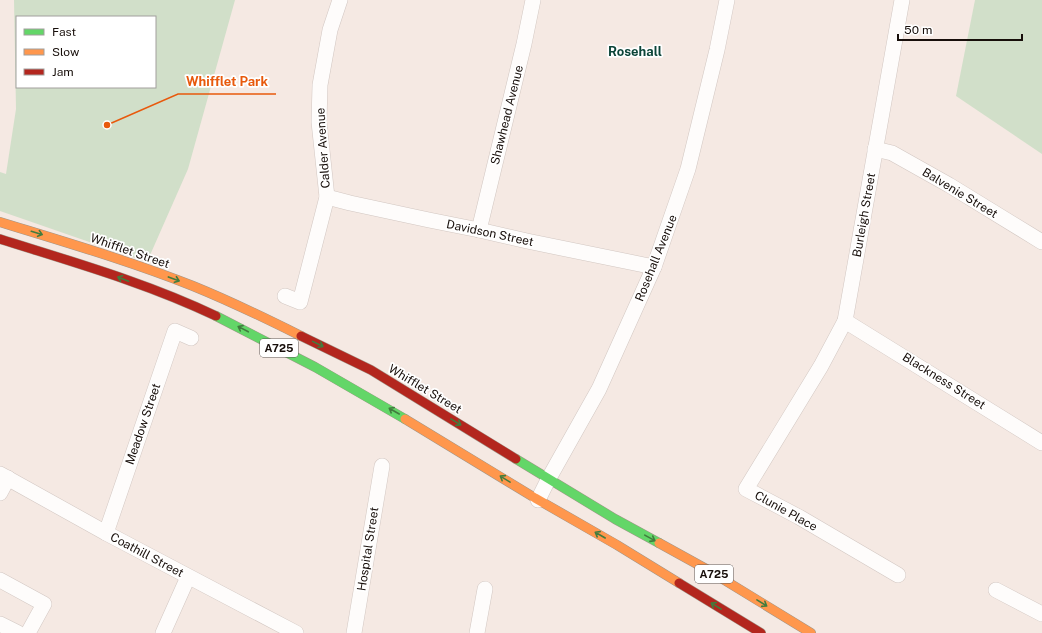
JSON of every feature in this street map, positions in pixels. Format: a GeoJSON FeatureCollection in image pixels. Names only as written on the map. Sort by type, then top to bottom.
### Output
{"type":"FeatureCollection","features":[{"type":"Feature","properties":{"kind":"main road","name":"Whifflet Street"},"geometry":{"type":"LineString","coordinates":[[0,222],[124,261],[193,286],[248,310],[371,370],[615,519],[708,570],[811,633]]}},
{"type":"Feature","properties":{"kind":"main road","name":"A725"},"geometry":{"type":"LineString","coordinates":[[0,239],[111,275],[186,303],[239,326],[366,395],[538,500],[618,546],[762,633]]}},
{"type":"Feature","properties":{"kind":"street","name":"Calder Avenue"},"geometry":{"type":"LineString","coordinates":[[285,296],[300,302],[327,197],[319,122],[320,85],[330,30],[340,0]]}},
{"type":"Feature","properties":{"kind":"street","name":"Shawhead Avenue"},"geometry":{"type":"LineString","coordinates":[[479,230],[524,44],[533,0]]}},
{"type":"Feature","properties":{"kind":"street","name":"Rosehall Avenue"},"geometry":{"type":"LineString","coordinates":[[538,500],[599,389],[654,267],[688,169],[717,50],[727,0]]}},
{"type":"Feature","properties":{"kind":"street","name":"Burleigh Street"},"geometry":{"type":"LineString","coordinates":[[790,418],[821,366],[845,321],[902,0]]}},
{"type":"Feature","properties":{"kind":"street","name":"Balvenie Street"},"geometry":{"type":"LineString","coordinates":[[876,149],[892,153],[949,185],[1042,242]]}},
{"type":"Feature","properties":{"kind":"street","name":"Davidson Street"},"geometry":{"type":"LineString","coordinates":[[327,197],[400,214],[654,267]]}},
{"type":"Feature","properties":{"kind":"street","name":"Blackness Street"},"geometry":{"type":"LineString","coordinates":[[845,321],[1042,443]]}},
{"type":"Feature","properties":{"kind":"street","name":"Meadow Street"},"geometry":{"type":"LineString","coordinates":[[106,533],[175,331],[191,338]]}},
{"type":"Feature","properties":{"kind":"street","name":"Clunie Place"},"geometry":{"type":"LineString","coordinates":[[790,418],[746,489],[799,517],[898,575]]}},
{"type":"Feature","properties":{"kind":"street","name":"Hospital Street"},"geometry":{"type":"LineString","coordinates":[[354,633],[382,466]]}},
{"type":"Feature","properties":{"kind":"street","name":"Coathill Street"},"geometry":{"type":"LineString","coordinates":[[4,476],[106,533],[296,633]]}},
{"type":"Feature","properties":{"kind":"street"},"geometry":{"type":"LineString","coordinates":[[0,493],[4,476]]}},
{"type":"Feature","properties":{"kind":"street"},"geometry":{"type":"LineString","coordinates":[[163,633],[188,577]]}},
{"type":"Feature","properties":{"kind":"street"},"geometry":{"type":"LineString","coordinates":[[0,580],[44,604],[28,633]]}},
{"type":"Feature","properties":{"kind":"street"},"geometry":{"type":"LineString","coordinates":[[477,633],[485,589]]}},
{"type":"Feature","properties":{"kind":"street"},"geometry":{"type":"LineString","coordinates":[[996,590],[1042,614]]}},
{"type":"Feature","properties":{"kind":"street"},"geometry":{"type":"LineString","coordinates":[[0,624],[18,633]]}},
{"type":"Feature","properties":{"kind":"green space"},"geometry":{"type":"Polygon","coordinates":[[[14,0],[235,0],[188,169],[147,262],[0,211],[0,172],[6,174],[16,109],[14,0]]]}},
{"type":"Feature","properties":{"kind":"green space"},"geometry":{"type":"Polygon","coordinates":[[[975,0],[1042,0],[1042,154],[956,96],[975,0]]]}},
{"type":"Feature","properties":{"kind":"traffic: fast"},"geometry":{"type":"LineString","coordinates":[[216,316],[315,367],[405,419]]}},
{"type":"Feature","properties":{"kind":"traffic: fast"},"geometry":{"type":"LineString","coordinates":[[516,459],[615,519],[659,543]]}},
{"type":"Feature","properties":{"kind":"traffic: slow"},"geometry":{"type":"LineString","coordinates":[[0,222],[97,252],[193,286],[261,316],[301,336]]}},
{"type":"Feature","properties":{"kind":"traffic: slow"},"geometry":{"type":"LineString","coordinates":[[405,419],[679,583]]}},
{"type":"Feature","properties":{"kind":"traffic: slow"},"geometry":{"type":"LineString","coordinates":[[659,543],[708,570],[811,633]]}},
{"type":"Feature","properties":{"kind":"traffic: jam"},"geometry":{"type":"LineString","coordinates":[[0,239],[137,283],[216,316]]}},
{"type":"Feature","properties":{"kind":"traffic: jam"},"geometry":{"type":"LineString","coordinates":[[301,336],[371,370],[516,459]]}},
{"type":"Feature","properties":{"kind":"traffic: jam"},"geometry":{"type":"LineString","coordinates":[[679,583],[761,633]]}},
{"type":"Feature","properties":{"kind":"place","name":"Whifflet Park"},"geometry":{"type":"Point","coordinates":[107,125]}},
{"type":"Feature","properties":{"kind":"district","name":"Rosehall"},"geometry":{"type":"Point","coordinates":[635,51]}}]}
